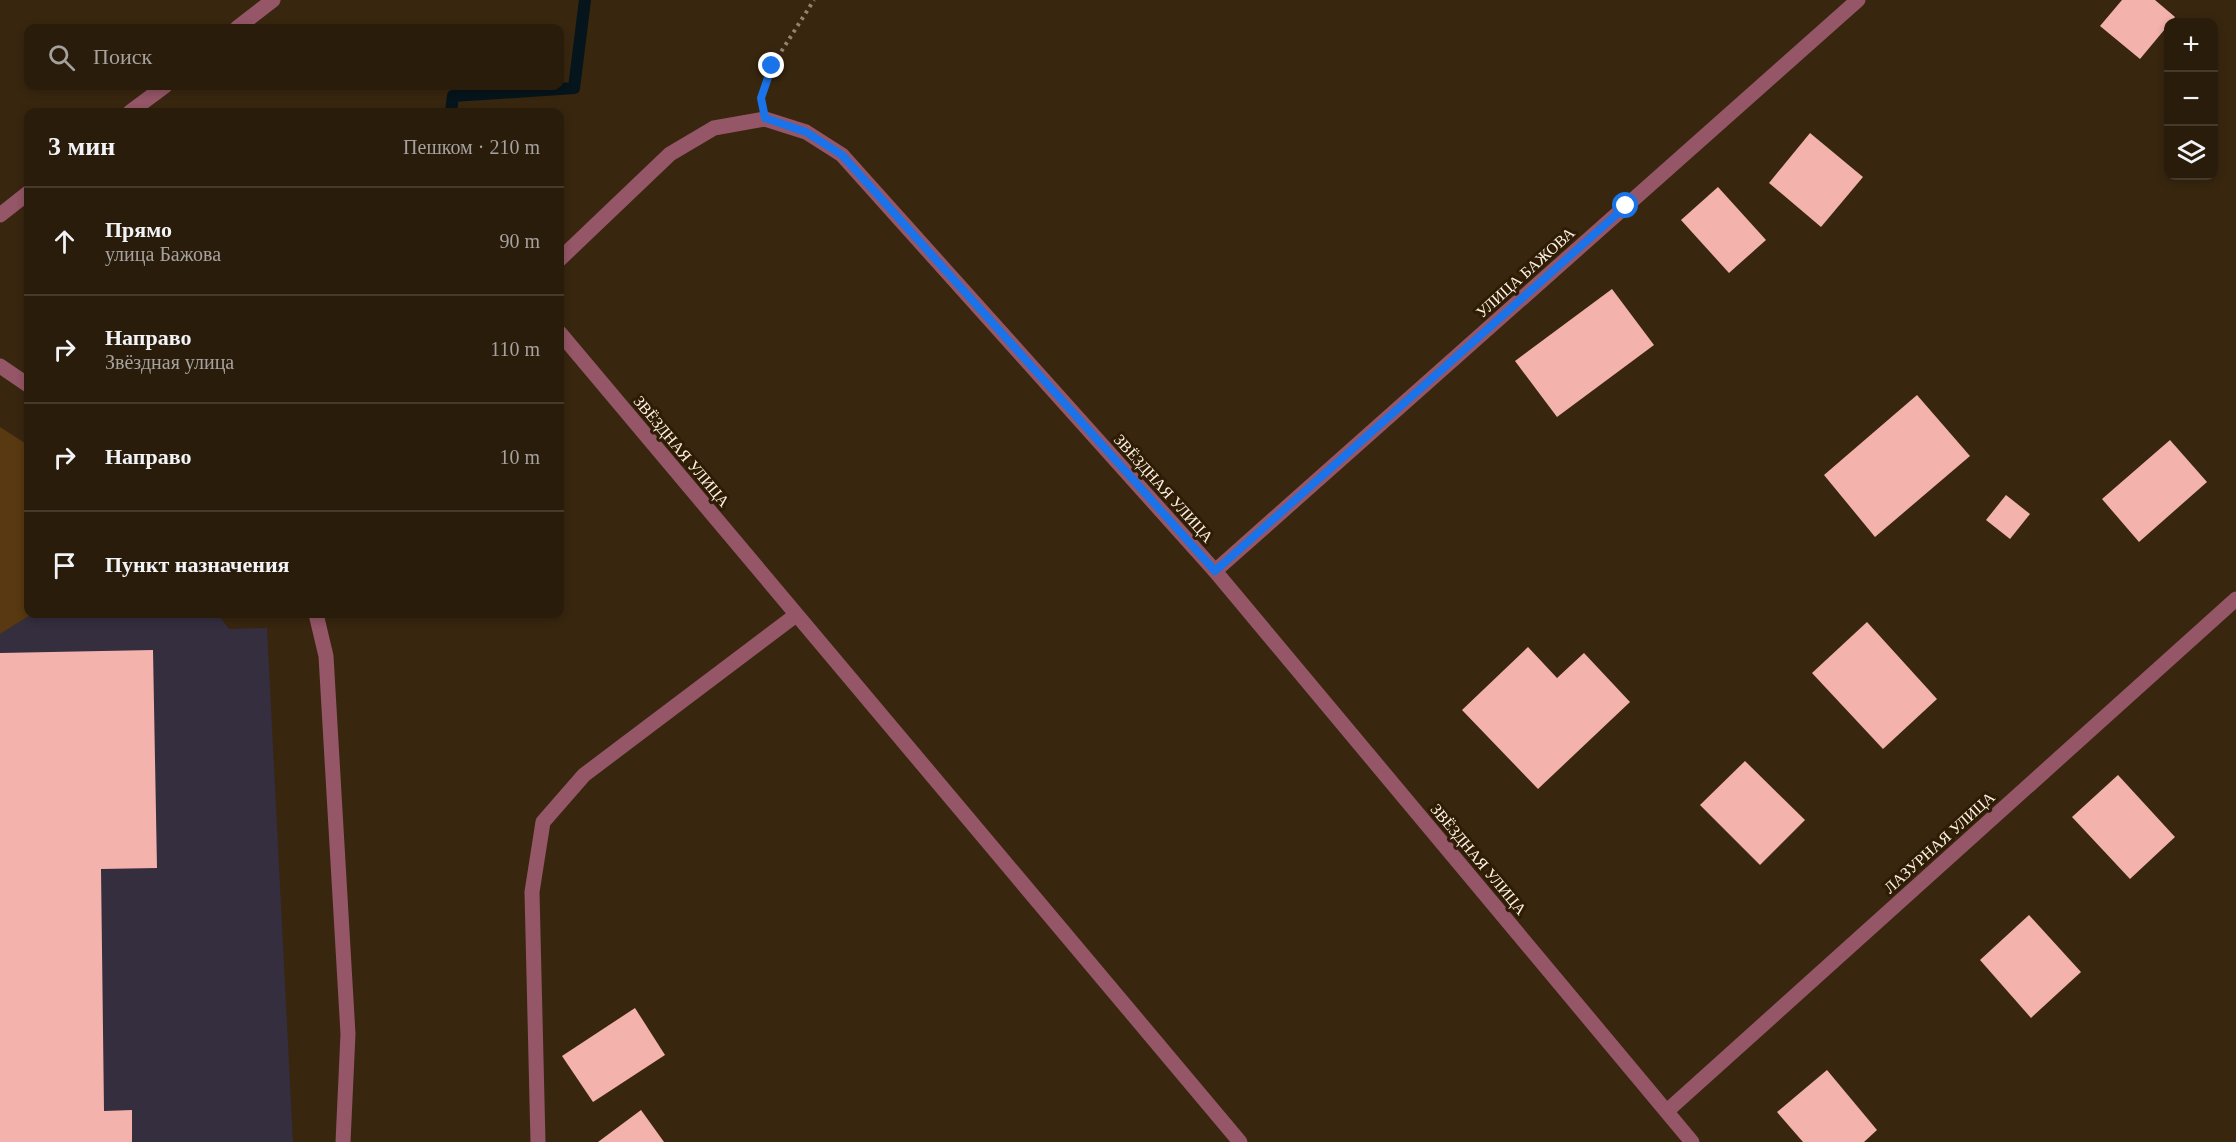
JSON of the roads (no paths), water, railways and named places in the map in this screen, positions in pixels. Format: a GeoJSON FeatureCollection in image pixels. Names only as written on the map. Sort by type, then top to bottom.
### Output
{"type":"FeatureCollection","features":[{"type":"Feature","properties":{"kind":"street"},"geometry":{"type":"LineString","coordinates":[[242,24],[273,0]]}},
{"type":"Feature","properties":{"kind":"street","name":"УЛИЦА БАЖОВА"},"geometry":{"type":"LineString","coordinates":[[1215,571],[1858,0]]}},
{"type":"Feature","properties":{"kind":"street"},"geometry":{"type":"LineString","coordinates":[[135,108],[160,90]]}},
{"type":"Feature","properties":{"kind":"street","name":"ЗВЁЗДНАЯ УЛИЦА"},"geometry":{"type":"LineString","coordinates":[[564,255],[670,154],[714,128],[765,118],[806,132],[842,155],[1215,571],[1692,1142]]}},
{"type":"Feature","properties":{"kind":"street"},"geometry":{"type":"LineString","coordinates":[[0,215],[24,196]]}},
{"type":"Feature","properties":{"kind":"street","name":"ЗВЁЗДНАЯ УЛИЦА"},"geometry":{"type":"LineString","coordinates":[[564,338],[1240,1142]]}},
{"type":"Feature","properties":{"kind":"street"},"geometry":{"type":"LineString","coordinates":[[0,366],[24,382]]}},
{"type":"Feature","properties":{"kind":"street","name":"ЛАЗУРНАЯ УЛИЦА"},"geometry":{"type":"LineString","coordinates":[[1667,1112],[2236,599]]}},
{"type":"Feature","properties":{"kind":"street"},"geometry":{"type":"LineString","coordinates":[[538,1142],[532,892],[543,822],[584,775],[796,615]]}},
{"type":"Feature","properties":{"kind":"street"},"geometry":{"type":"LineString","coordinates":[[317,618],[326,656],[348,1034],[343,1142]]}},
{"type":"Feature","properties":{"kind":"waterway"},"geometry":{"type":"LineString","coordinates":[[564,89],[574,88],[585,0]]}},
{"type":"Feature","properties":{"kind":"waterway"},"geometry":{"type":"LineString","coordinates":[[452,108],[453,96],[544,90]]}}]}
